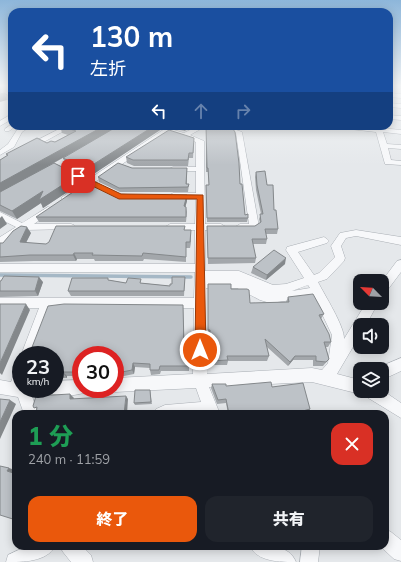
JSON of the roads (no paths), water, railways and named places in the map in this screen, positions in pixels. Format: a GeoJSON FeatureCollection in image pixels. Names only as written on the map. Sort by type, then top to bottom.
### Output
{"type":"FeatureCollection","features":[{"type":"Feature","properties":{"kind":"street"},"geometry":{"type":"LineString","coordinates":[[1,158],[22,130]]}},
{"type":"Feature","properties":{"kind":"street"},"geometry":{"type":"LineString","coordinates":[[22,151],[62,130]]}},
{"type":"Feature","properties":{"kind":"street"},"geometry":{"type":"LineString","coordinates":[[0,242],[168,130]]}},
{"type":"Feature","properties":{"kind":"street"},"geometry":{"type":"LineString","coordinates":[[175,130],[200,140],[200,381],[212,410]]}},
{"type":"Feature","properties":{"kind":"street"},"geometry":{"type":"LineString","coordinates":[[185,135],[195,130]]}},
{"type":"Feature","properties":{"kind":"street"},"geometry":{"type":"LineString","coordinates":[[162,227],[254,227],[239,132],[232,130]]}},
{"type":"Feature","properties":{"kind":"street"},"geometry":{"type":"LineString","coordinates":[[401,132],[379,130],[388,162],[401,163]]}},
{"type":"Feature","properties":{"kind":"street"},"geometry":{"type":"LineString","coordinates":[[384,146],[401,147]]}},
{"type":"Feature","properties":{"kind":"street"},"geometry":{"type":"LineString","coordinates":[[63,163],[57,166],[119,197],[142,196]]}},
{"type":"Feature","properties":{"kind":"street"},"geometry":{"type":"LineString","coordinates":[[118,163],[128,167]]}},
{"type":"Feature","properties":{"kind":"street"},"geometry":{"type":"LineString","coordinates":[[163,169],[200,169]]}},
{"type":"Feature","properties":{"kind":"street"},"geometry":{"type":"LineString","coordinates":[[164,196],[200,196]]}},
{"type":"Feature","properties":{"kind":"street"},"geometry":{"type":"LineString","coordinates":[[0,215],[23,227],[77,227]]}},
{"type":"Feature","properties":{"kind":"street"},"geometry":{"type":"LineString","coordinates":[[0,268],[201,275],[239,279],[264,297],[323,276],[340,258],[336,246],[343,235],[356,233],[401,241]]}},
{"type":"Feature","properties":{"kind":"street"},"geometry":{"type":"LineString","coordinates":[[324,241],[291,250],[312,281],[338,335],[335,366]]}},
{"type":"Feature","properties":{"kind":"street"},"geometry":{"type":"LineString","coordinates":[[389,280],[401,264]]}},
{"type":"Feature","properties":{"kind":"street"},"geometry":{"type":"LineString","coordinates":[[271,294],[317,292]]}},
{"type":"Feature","properties":{"kind":"street"},"geometry":{"type":"LineString","coordinates":[[0,303],[201,303]]}},
{"type":"Feature","properties":{"kind":"street"},"geometry":{"type":"LineString","coordinates":[[31,346],[47,303]]}},
{"type":"Feature","properties":{"kind":"street"},"geometry":{"type":"LineString","coordinates":[[324,377],[335,366],[368,310]]}},
{"type":"Feature","properties":{"kind":"street"},"geometry":{"type":"LineString","coordinates":[[389,370],[401,364]]}},
{"type":"Feature","properties":{"kind":"street"},"geometry":{"type":"LineString","coordinates":[[124,385],[312,375],[353,384]]}},
{"type":"Feature","properties":{"kind":"street"},"geometry":{"type":"LineString","coordinates":[[0,388],[12,389]]}},
{"type":"Feature","properties":{"kind":"street"},"geometry":{"type":"LineString","coordinates":[[23,398],[29,410]]}},
{"type":"Feature","properties":{"kind":"street"},"geometry":{"type":"LineString","coordinates":[[381,398],[401,411]]}},
{"type":"Feature","properties":{"kind":"street"},"geometry":{"type":"LineString","coordinates":[[389,542],[401,552]]}},
{"type":"Feature","properties":{"kind":"street"},"geometry":{"type":"LineString","coordinates":[[15,562],[38,550]]}},
{"type":"Feature","properties":{"kind":"street"},"geometry":{"type":"LineString","coordinates":[[73,550],[84,562]]}},
{"type":"Feature","properties":{"kind":"street"},"geometry":{"type":"LineString","coordinates":[[266,550],[287,562]]}},
{"type":"Feature","properties":{"kind":"street"},"geometry":{"type":"LineString","coordinates":[[309,562],[310,550]]}},
{"type":"Feature","properties":{"kind":"waterway"},"geometry":{"type":"LineString","coordinates":[[0,275],[191,277]]}}]}
